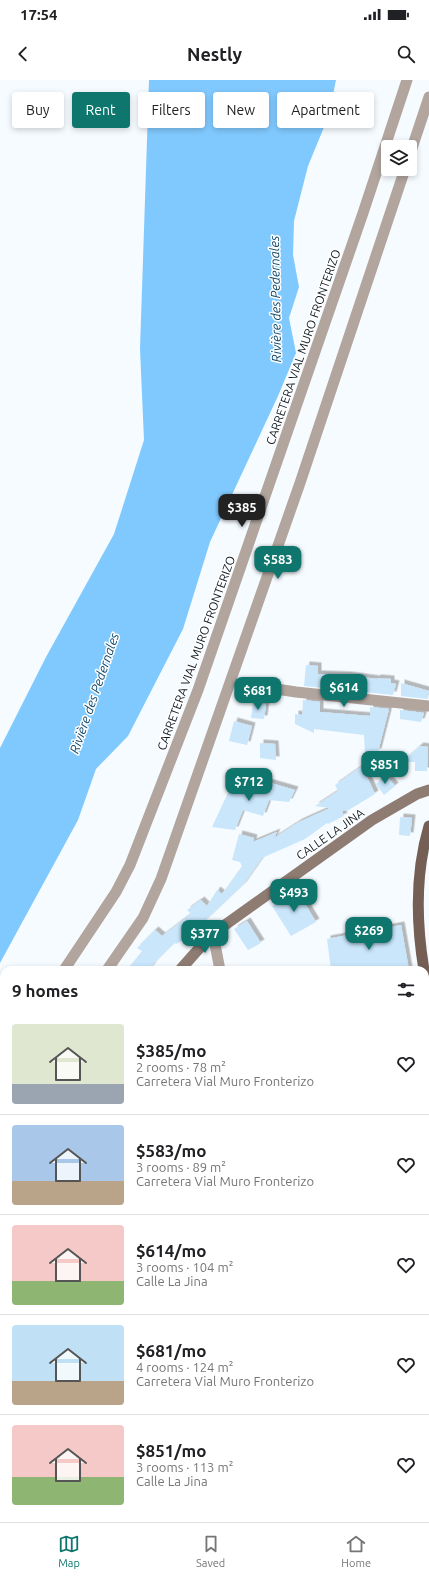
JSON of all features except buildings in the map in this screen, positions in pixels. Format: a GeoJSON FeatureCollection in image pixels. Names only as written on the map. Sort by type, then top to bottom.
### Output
{"type":"FeatureCollection","features":[{"type":"Feature","properties":{"kind":"main road","name":"CALLE LA JINA"},"geometry":{"type":"LineString","coordinates":[[184,966],[213,934],[372,820],[417,794],[429,790]]}},
{"type":"Feature","properties":{"kind":"main road"},"geometry":{"type":"LineString","coordinates":[[423,966],[418,900],[419,873],[429,826]]}},
{"type":"Feature","properties":{"kind":"street","name":"CARRETERA VIAL MURO FRONTERIZO"},"geometry":{"type":"LineString","coordinates":[[67,966],[116,892],[130,865],[193,705],[363,213],[407,80]]}},
{"type":"Feature","properties":{"kind":"street"},"geometry":{"type":"LineString","coordinates":[[415,140],[429,97]]}},
{"type":"Feature","properties":{"kind":"street"},"geometry":{"type":"LineString","coordinates":[[110,966],[143,918],[161,879],[300,483],[403,176]]}},
{"type":"Feature","properties":{"kind":"street"},"geometry":{"type":"LineString","coordinates":[[263,687],[296,692],[429,706]]}},
{"type":"Feature","properties":{"kind":"street"},"geometry":{"type":"LineString","coordinates":[[213,934],[219,966]]}},
{"type":"Feature","properties":{"kind":"water","name":"Rivière des Pedernales"},"geometry":{"type":"Polygon","coordinates":[[[149,80],[336,80],[334,92],[277,92],[277,128],[324,128],[308,166],[294,221],[293,255],[299,287],[289,318],[296,353],[278,396],[210,542],[183,629],[128,736],[96,769],[78,820],[0,963],[0,748],[46,657],[114,534],[144,440],[140,349],[147,128],[205,128],[205,92],[149,92],[149,80]]]}}]}
